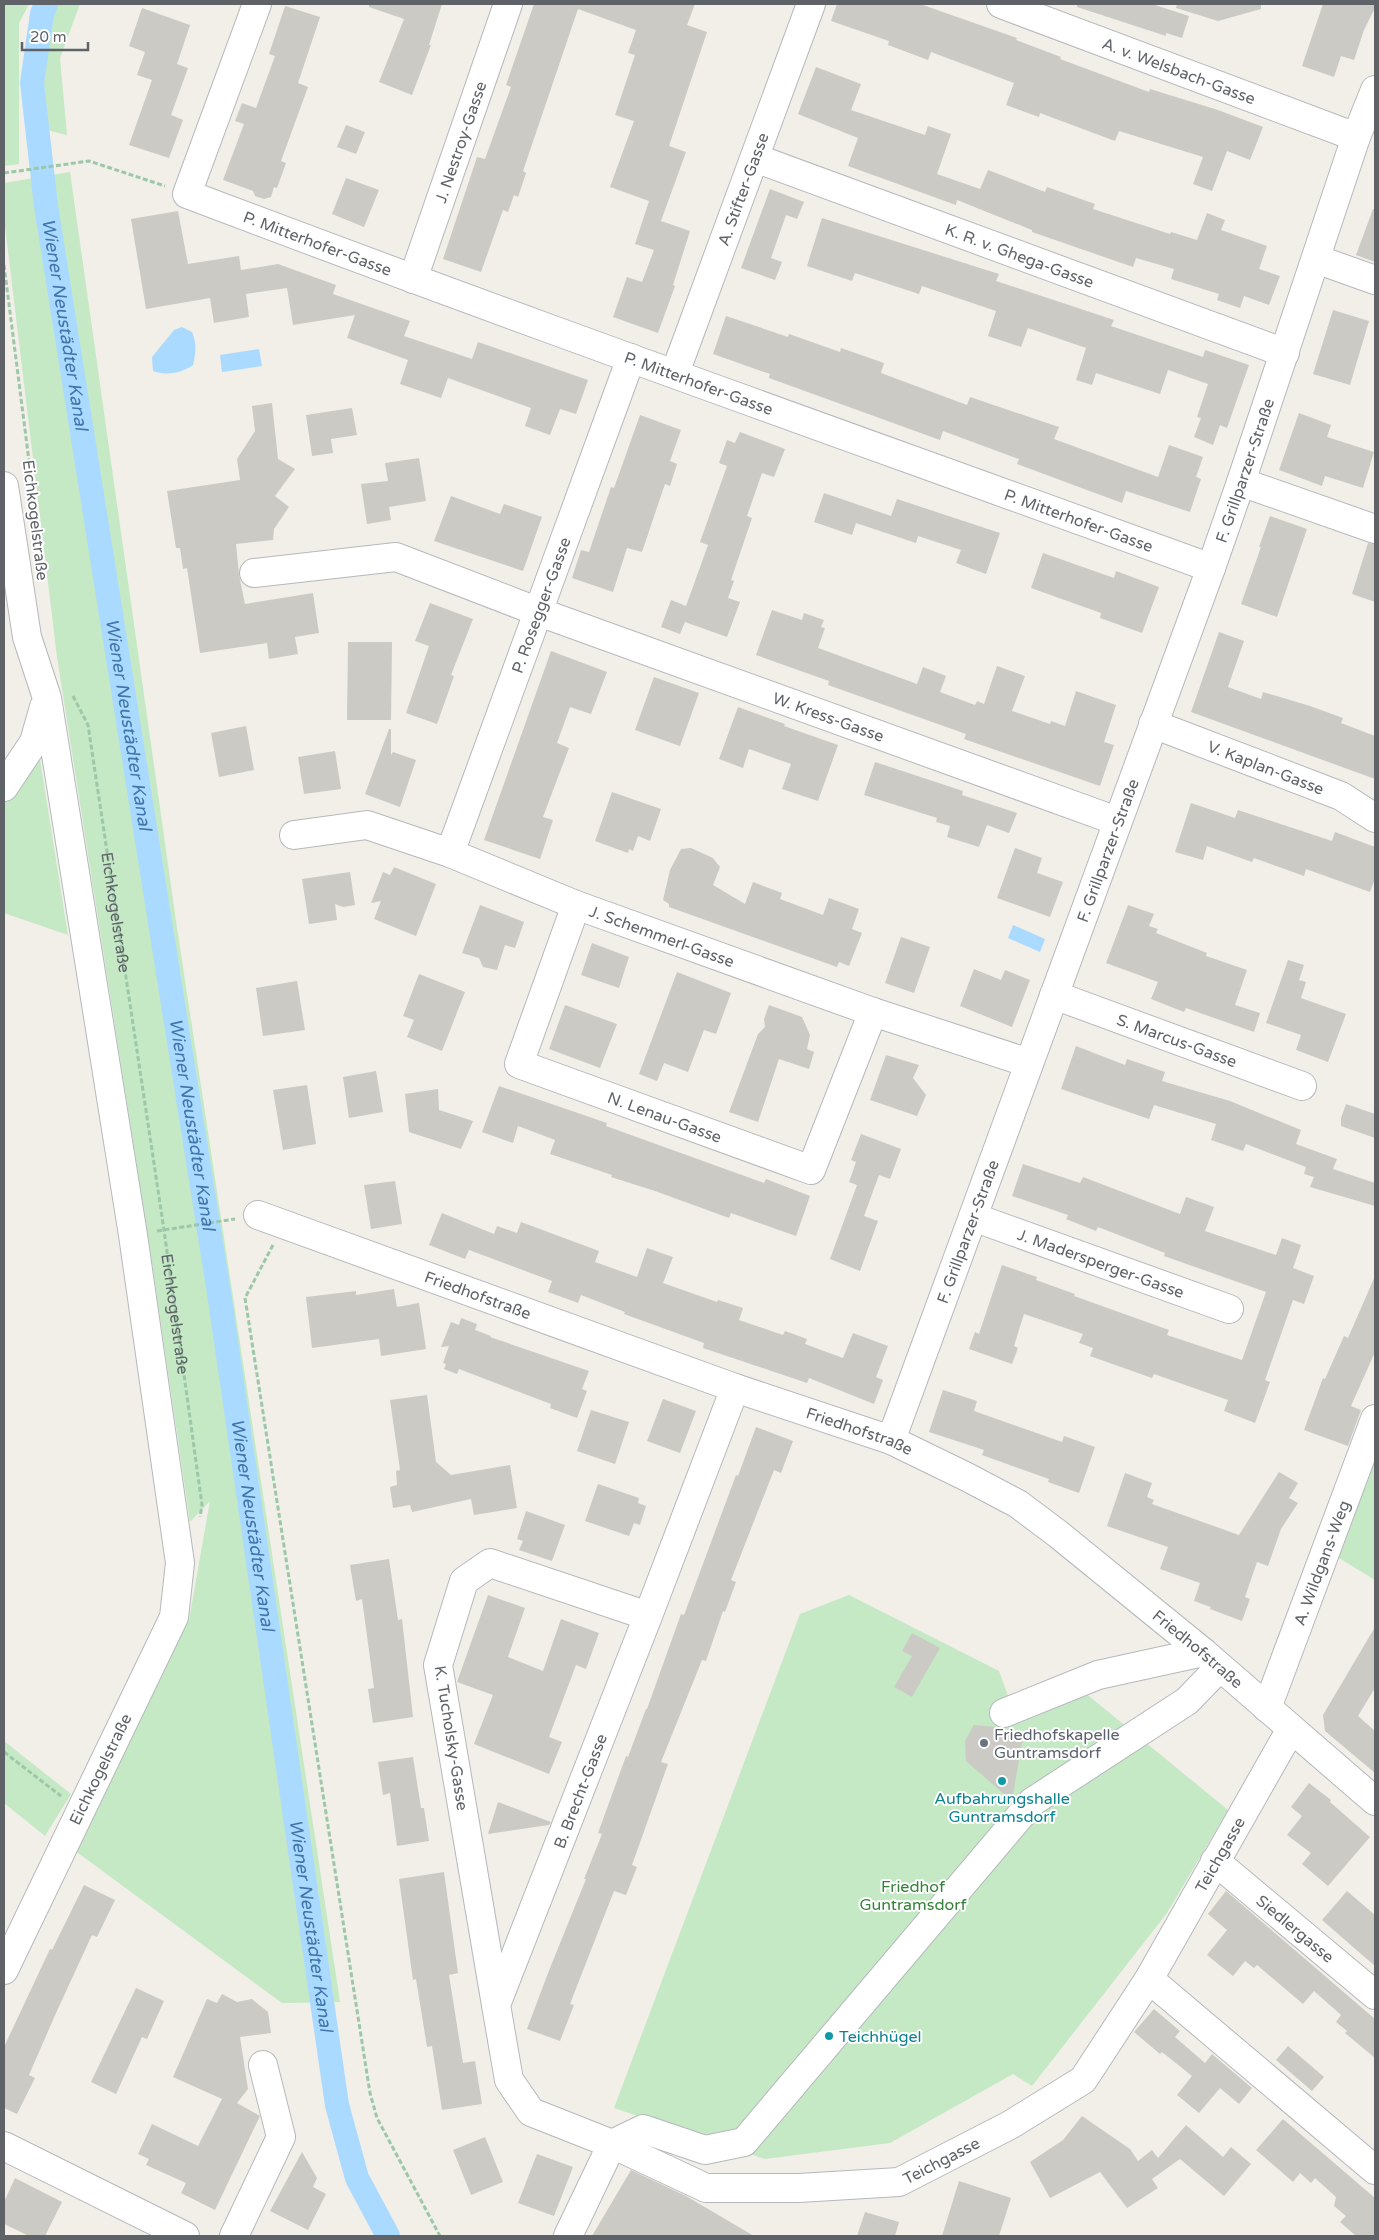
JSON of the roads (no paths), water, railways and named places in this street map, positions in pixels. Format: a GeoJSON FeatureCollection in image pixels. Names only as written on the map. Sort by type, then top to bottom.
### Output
{"type":"FeatureCollection","features":[{"type":"Feature","properties":{"kind":"street","name":"P. Mitterhofer-Gasse"},"geometry":{"type":"LineString","coordinates":[[257,4],[187,194],[413,279],[1211,568]]}},
{"type":"Feature","properties":{"kind":"street","name":"J. Nestroy-Gasse"},"geometry":{"type":"LineString","coordinates":[[413,279],[508,4]]}},
{"type":"Feature","properties":{"kind":"street","name":"A. Stifter-Gasse"},"geometry":{"type":"LineString","coordinates":[[675,373],[810,4]]}},
{"type":"Feature","properties":{"kind":"street","name":"A. v. Welsbach-Gasse"},"geometry":{"type":"LineString","coordinates":[[1002,4],[1356,137]]}},
{"type":"Feature","properties":{"kind":"street","name":"F. Grillparzer-Straße"},"geometry":{"type":"LineString","coordinates":[[891,1440],[1211,568],[1285,353],[1356,137],[1375,90]]}},
{"type":"Feature","properties":{"kind":"street","name":"K. R. v. Ghega-Gasse"},"geometry":{"type":"LineString","coordinates":[[755,158],[1285,353]]}},
{"type":"Feature","properties":{"kind":"street"},"geometry":{"type":"LineString","coordinates":[[1316,259],[1375,280]]}},
{"type":"Feature","properties":{"kind":"street","name":"P. Rosegger-Gasse"},"geometry":{"type":"LineString","coordinates":[[450,853],[631,358]]}},
{"type":"Feature","properties":{"kind":"street"},"geometry":{"type":"LineString","coordinates":[[1241,482],[1375,529]]}},
{"type":"Feature","properties":{"kind":"street","name":"Eichkogelstraße"},"geometry":{"type":"LineString","coordinates":[[4,486],[15,634],[59,695],[131,1225],[180,1562],[174,1617],[4,1970]]}},
{"type":"Feature","properties":{"kind":"street","name":"W. Kress-Gasse"},"geometry":{"type":"LineString","coordinates":[[254,573],[396,556],[539,612],[1117,821]]}},
{"type":"Feature","properties":{"kind":"street"},"geometry":{"type":"LineString","coordinates":[[4,787],[34,742],[59,695]]}},
{"type":"Feature","properties":{"kind":"street","name":"V. Kaplan-Gasse"},"geometry":{"type":"LineString","coordinates":[[1153,724],[1341,796],[1375,818]]}},
{"type":"Feature","properties":{"kind":"street","name":"J. Schemmerl-Gasse"},"geometry":{"type":"LineString","coordinates":[[294,835],[367,825],[450,853],[576,905],[873,1012],[1029,1063]]}},
{"type":"Feature","properties":{"kind":"street","name":"N. Lenau-Gasse"},"geometry":{"type":"LineString","coordinates":[[576,905],[519,1064],[811,1170],[873,1012]]}},
{"type":"Feature","properties":{"kind":"street","name":"S. Marcus-Gasse"},"geometry":{"type":"LineString","coordinates":[[1054,995],[1302,1086]]}},
{"type":"Feature","properties":{"kind":"street","name":"Friedhofstraße"},"geometry":{"type":"LineString","coordinates":[[246,1217],[284,1225],[735,1388],[891,1440],[967,1477],[1018,1504],[1058,1534],[1211,1659],[1375,1801]]}},
{"type":"Feature","properties":{"kind":"street","name":"J. Madersperger-Gasse"},"geometry":{"type":"LineString","coordinates":[[972,1217],[1230,1309]]}},
{"type":"Feature","properties":{"kind":"street","name":"B. Brecht-Gasse"},"geometry":{"type":"LineString","coordinates":[[496,2005],[735,1388]]}},
{"type":"Feature","properties":{"kind":"street","name":"A. Wildgans-Weg"},"geometry":{"type":"LineString","coordinates":[[1267,1708],[1375,1418]]}},
{"type":"Feature","properties":{"kind":"street","name":"K. Tucholsky-Gasse"},"geometry":{"type":"LineString","coordinates":[[496,2005],[438,1665],[464,1581],[490,1563],[648,1616]]}},
{"type":"Feature","properties":{"kind":"street"},"geometry":{"type":"LineString","coordinates":[[1004,1713],[1098,1675],[1211,1659]]}},
{"type":"Feature","properties":{"kind":"street"},"geometry":{"type":"LineString","coordinates":[[568,2236],[612,2144],[643,2130],[705,2150],[744,2142],[1032,1802],[1187,1701],[1211,1659]]}},
{"type":"Feature","properties":{"kind":"street","name":"Teichgasse"},"geometry":{"type":"LineString","coordinates":[[612,2144],[706,2188],[799,2188],[899,2182],[1010,2125],[1083,2080],[1150,1979],[1291,1729]]}},
{"type":"Feature","properties":{"kind":"street","name":"Siedlergasse"},"geometry":{"type":"LineString","coordinates":[[1215,1861],[1375,1995]]}},
{"type":"Feature","properties":{"kind":"street"},"geometry":{"type":"LineString","coordinates":[[1150,1979],[1375,2170]]}},
{"type":"Feature","properties":{"kind":"street"},"geometry":{"type":"LineString","coordinates":[[496,2005],[509,2080],[531,2112],[612,2144]]}},
{"type":"Feature","properties":{"kind":"street"},"geometry":{"type":"LineString","coordinates":[[234,2236],[281,2137],[263,2065]]}},
{"type":"Feature","properties":{"kind":"street"},"geometry":{"type":"LineString","coordinates":[[4,2146],[185,2236]]}},
{"type":"Feature","properties":{"kind":"water"},"geometry":{"type":"Polygon","coordinates":[[[182,327],[192,332],[194,336],[196,348],[193,365],[174,373],[153,371],[152,357],[174,330],[182,327]]]}},
{"type":"Feature","properties":{"kind":"water"},"geometry":{"type":"Polygon","coordinates":[[[259,349],[262,366],[222,372],[220,355],[259,349]]]}},
{"type":"Feature","properties":{"kind":"water"},"geometry":{"type":"Polygon","coordinates":[[[1013,925],[1045,939],[1040,952],[1008,938],[1013,925]]]}},
{"type":"Feature","properties":{"kind":"waterway","name":"Wiener Neustädter Kanal"},"geometry":{"type":"LineString","coordinates":[[46,4],[42,14],[32,83],[46,206],[219,1293],[337,2105],[357,2178],[388,2236]]}},
{"type":"Feature","properties":{"kind":"place","name":"Friedhofskapelle Guntramsdorf"},"geometry":{"type":"Point","coordinates":[984,1743]}},
{"type":"Feature","properties":{"kind":"place","name":"Aufbahrungshalle Guntramsdorf"},"geometry":{"type":"Point","coordinates":[1002,1781]}},
{"type":"Feature","properties":{"kind":"place","name":"Teichhügel"},"geometry":{"type":"Point","coordinates":[829,2036]}},
{"type":"Feature","properties":{"kind":"park label","name":"Friedhof Guntramsdorf"},"geometry":{"type":"Point","coordinates":[913,1895]}}]}
